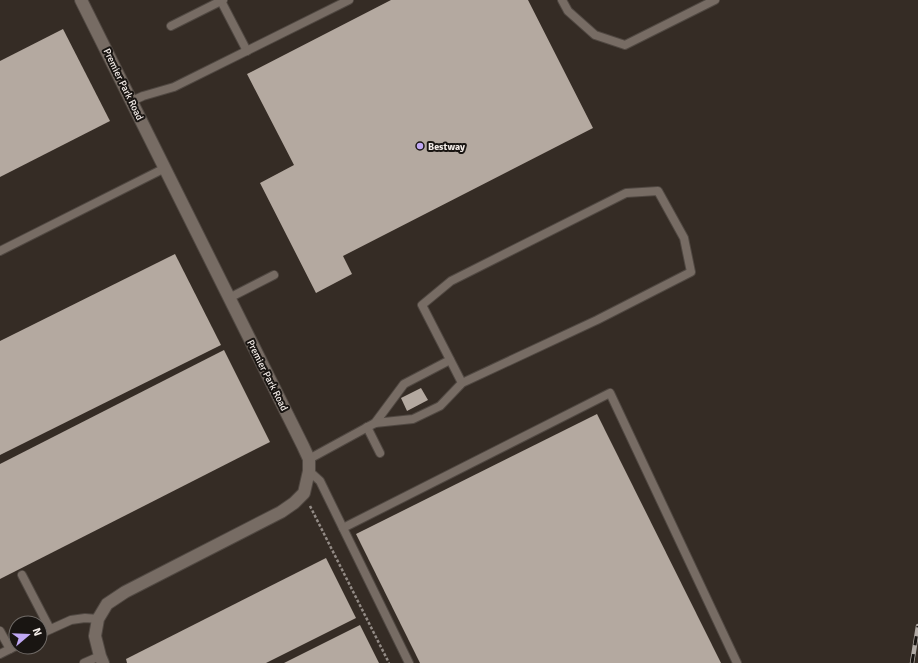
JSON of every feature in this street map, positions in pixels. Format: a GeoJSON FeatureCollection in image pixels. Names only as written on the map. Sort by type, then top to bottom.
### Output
{"type":"FeatureCollection","features":[{"type":"Feature","properties":{"kind":"street","name":"Premier Park Road"},"geometry":{"type":"LineString","coordinates":[[81,0],[303,446],[308,459],[309,471],[304,493]]}},
{"type":"Feature","properties":{"kind":"street"},"geometry":{"type":"LineString","coordinates":[[101,659],[95,636],[98,619],[107,604],[125,592],[282,512],[304,493]]}},
{"type":"Feature","properties":{"kind":"lane"},"geometry":{"type":"LineString","coordinates":[[171,26],[222,0],[247,51]]}},
{"type":"Feature","properties":{"kind":"lane"},"geometry":{"type":"LineString","coordinates":[[132,101],[143,96],[174,87],[349,0]]}},
{"type":"Feature","properties":{"kind":"lane"},"geometry":{"type":"LineString","coordinates":[[562,0],[568,11],[595,35],[625,45],[715,0]]}},
{"type":"Feature","properties":{"kind":"lane"},"geometry":{"type":"LineString","coordinates":[[0,251],[165,168]]}},
{"type":"Feature","properties":{"kind":"lane"},"geometry":{"type":"LineString","coordinates":[[308,459],[371,425],[413,419],[440,406],[462,383],[597,320],[691,272],[684,238],[658,191],[626,193],[451,281],[422,305],[462,383]]}},
{"type":"Feature","properties":{"kind":"lane"},"geometry":{"type":"LineString","coordinates":[[229,298],[274,275]]}},
{"type":"Feature","properties":{"kind":"lane"},"geometry":{"type":"LineString","coordinates":[[371,425],[404,384],[450,360]]}},
{"type":"Feature","properties":{"kind":"lane"},"geometry":{"type":"LineString","coordinates":[[343,528],[610,393],[737,663]]}},
{"type":"Feature","properties":{"kind":"lane"},"geometry":{"type":"LineString","coordinates":[[371,425],[380,453]]}},
{"type":"Feature","properties":{"kind":"lane"},"geometry":{"type":"LineString","coordinates":[[309,471],[320,481],[409,663]]}},
{"type":"Feature","properties":{"kind":"lane"},"geometry":{"type":"LineString","coordinates":[[22,575],[50,629],[71,620],[85,618],[98,619]]}},
{"type":"Feature","properties":{"kind":"lane"},"geometry":{"type":"LineString","coordinates":[[0,631],[8,641]]}},
{"type":"Feature","properties":{"kind":"lane"},"geometry":{"type":"LineString","coordinates":[[84,663],[101,659]]}},
{"type":"Feature","properties":{"kind":"path"},"geometry":{"type":"LineString","coordinates":[[304,493],[388,663]]}},
{"type":"Feature","properties":{"kind":"building","name":"Bestway"},"geometry":{"type":"Polygon","coordinates":[[[391,0],[528,0],[593,128],[343,256],[352,274],[316,293],[260,183],[294,165],[247,74],[391,0]]]}},
{"type":"Feature","properties":{"kind":"building"},"geometry":{"type":"Polygon","coordinates":[[[63,29],[110,121],[0,177],[0,61],[63,29]]]}},
{"type":"Feature","properties":{"kind":"building"},"geometry":{"type":"Polygon","coordinates":[[[175,254],[221,345],[0,455],[0,341],[175,254]]]}},
{"type":"Feature","properties":{"kind":"building"},"geometry":{"type":"Polygon","coordinates":[[[224,350],[270,442],[0,579],[0,464],[224,350]]]}},
{"type":"Feature","properties":{"kind":"building"},"geometry":{"type":"Polygon","coordinates":[[[421,388],[428,400],[407,411],[401,398],[421,388]]]}},
{"type":"Feature","properties":{"kind":"building"},"geometry":{"type":"Polygon","coordinates":[[[597,414],[721,663],[420,663],[356,534],[597,414]]]}},
{"type":"Feature","properties":{"kind":"building"},"geometry":{"type":"Polygon","coordinates":[[[326,558],[356,618],[266,663],[127,663],[126,659],[326,558]]]}},
{"type":"Feature","properties":{"kind":"building"},"geometry":{"type":"Polygon","coordinates":[[[360,625],[379,663],[284,663],[360,625]]]}},
{"type":"Feature","properties":{"kind":"railway"},"geometry":{"type":"LineString","coordinates":[[912,663],[918,626]]}},
{"type":"Feature","properties":{"kind":"place","name":"Bestway"},"geometry":{"type":"Point","coordinates":[420,146]}}]}
